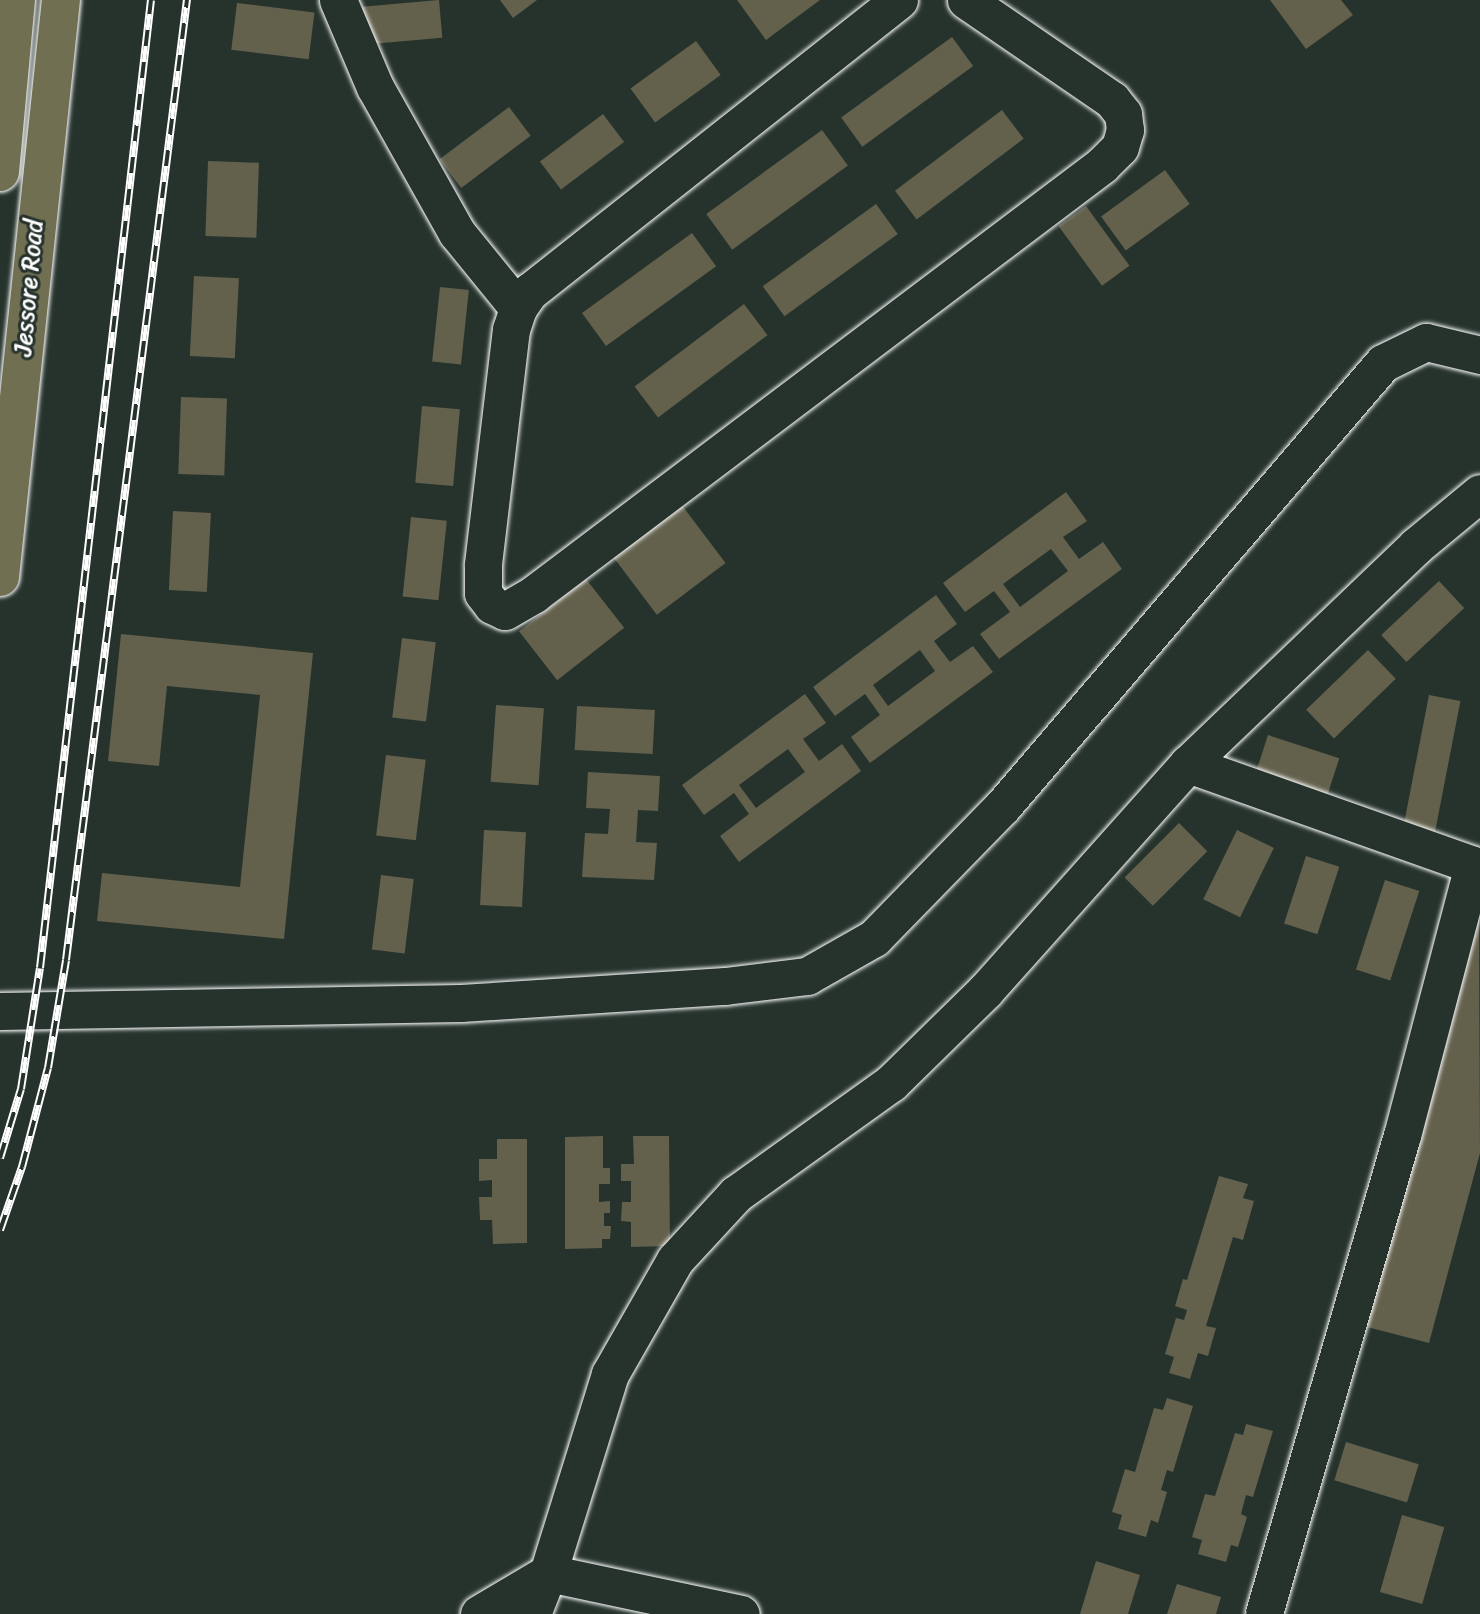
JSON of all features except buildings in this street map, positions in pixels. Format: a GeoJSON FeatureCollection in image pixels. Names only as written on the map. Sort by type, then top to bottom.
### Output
{"type":"FeatureCollection","features":[{"type":"Feature","properties":{"kind":"main road"},"geometry":{"type":"LineString","coordinates":[[0,172],[16,0]]}},
{"type":"Feature","properties":{"kind":"main road","name":"Jessore Road"},"geometry":{"type":"LineString","coordinates":[[0,577],[61,0]]}},
{"type":"Feature","properties":{"kind":"street"},"geometry":{"type":"LineString","coordinates":[[338,0],[375,87],[457,233],[517,308]]}},
{"type":"Feature","properties":{"kind":"street"},"geometry":{"type":"LineString","coordinates":[[899,0],[530,291],[517,308],[511,329],[483,565],[483,593],[492,605],[505,611],[534,594],[1091,173],[1120,147],[1125,130],[1123,114],[1112,100],[967,0]]}},
{"type":"Feature","properties":{"kind":"street"},"geometry":{"type":"LineString","coordinates":[[0,1011],[461,1003],[725,986],[807,976],[874,938],[1002,807],[1175,604],[1321,440],[1383,363],[1426,342],[1480,355]]}},
{"type":"Feature","properties":{"kind":"street"},"geometry":{"type":"LineString","coordinates":[[532,1614],[548,1573],[610,1374],[675,1260],[736,1194],[891,1083],[985,991],[1188,764],[1416,546],[1480,493]]}},
{"type":"Feature","properties":{"kind":"street"},"geometry":{"type":"LineString","coordinates":[[1188,764],[1473,865],[1394,1162],[1264,1614]]}},
{"type":"Feature","properties":{"kind":"street"},"geometry":{"type":"LineString","coordinates":[[478,1614],[548,1573],[741,1614]]}},
{"type":"Feature","properties":{"kind":"railway"},"geometry":{"type":"LineString","coordinates":[[0,1158],[21,1089],[40,968],[151,0]]}},
{"type":"Feature","properties":{"kind":"railway"},"geometry":{"type":"LineString","coordinates":[[0,1230],[22,1167],[48,1068],[66,960],[187,0]]}}]}
